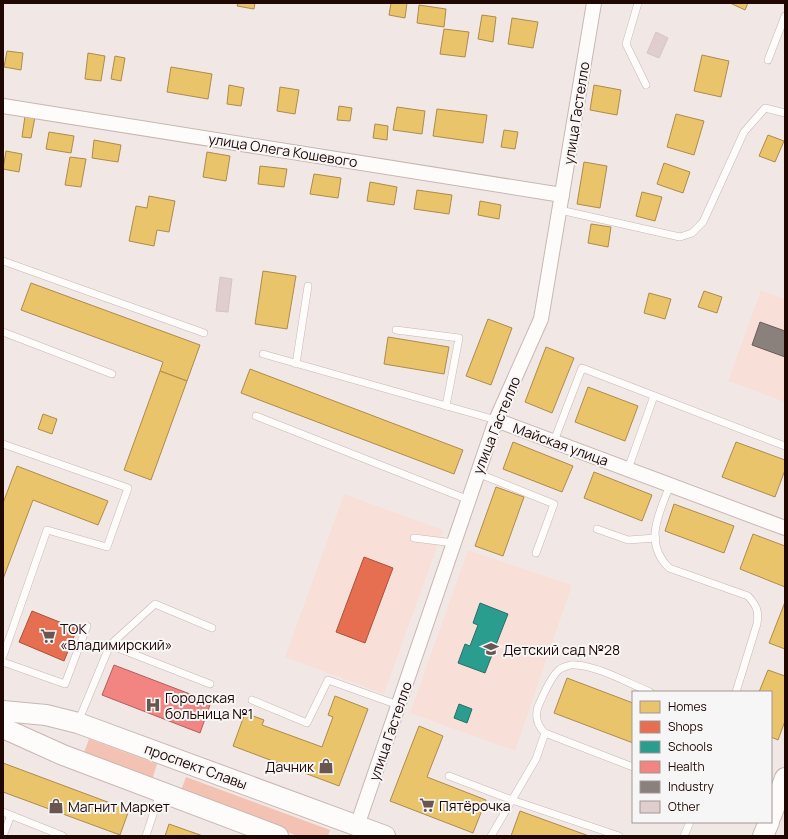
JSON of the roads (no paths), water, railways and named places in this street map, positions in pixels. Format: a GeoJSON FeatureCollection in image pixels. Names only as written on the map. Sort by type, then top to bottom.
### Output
{"type":"FeatureCollection","features":[{"type":"Feature","properties":{"kind":"main road","name":"проспект Славы"},"geometry":{"type":"LineString","coordinates":[[3,711],[46,715],[78,723],[355,831],[385,836]]}},
{"type":"Feature","properties":{"kind":"main road"},"geometry":{"type":"LineString","coordinates":[[3,728],[63,756],[278,836]]}},
{"type":"Feature","properties":{"kind":"main road"},"geometry":{"type":"LineString","coordinates":[[772,813],[785,778]]}},
{"type":"Feature","properties":{"kind":"main road"},"geometry":{"type":"LineString","coordinates":[[763,836],[769,823]]}},
{"type":"Feature","properties":{"kind":"street","name":"улица Гастелло"},"geometry":{"type":"LineString","coordinates":[[355,831],[496,420],[541,319],[594,3]]}},
{"type":"Feature","properties":{"kind":"street","name":"улица Олега Кошевого"},"geometry":{"type":"LineString","coordinates":[[3,106],[562,195]]}},
{"type":"Feature","properties":{"kind":"street","name":"Майская улица"},"geometry":{"type":"LineString","coordinates":[[496,420],[785,528]]}},
{"type":"Feature","properties":{"kind":"lane"},"geometry":{"type":"LineString","coordinates":[[638,3],[626,44],[646,85]]}},
{"type":"Feature","properties":{"kind":"lane"},"geometry":{"type":"LineString","coordinates":[[768,60],[785,16]]}},
{"type":"Feature","properties":{"kind":"lane"},"geometry":{"type":"LineString","coordinates":[[560,210],[680,237],[692,233],[703,222],[744,132],[766,108],[785,113]]}},
{"type":"Feature","properties":{"kind":"lane"},"geometry":{"type":"LineString","coordinates":[[3,261],[204,332]]}},
{"type":"Feature","properties":{"kind":"lane"},"geometry":{"type":"LineString","coordinates":[[296,364],[308,286]]}},
{"type":"Feature","properties":{"kind":"lane"},"geometry":{"type":"LineString","coordinates":[[396,330],[459,338],[446,406]]}},
{"type":"Feature","properties":{"kind":"lane"},"geometry":{"type":"LineString","coordinates":[[3,332],[112,374]]}},
{"type":"Feature","properties":{"kind":"lane","name":"Майская улица"},"geometry":{"type":"LineString","coordinates":[[263,354],[496,420]]}},
{"type":"Feature","properties":{"kind":"lane"},"geometry":{"type":"LineString","coordinates":[[554,441],[582,368],[785,446]]}},
{"type":"Feature","properties":{"kind":"lane"},"geometry":{"type":"LineString","coordinates":[[628,469],[654,396]]}},
{"type":"Feature","properties":{"kind":"lane"},"geometry":{"type":"LineString","coordinates":[[256,416],[469,500]]}},
{"type":"Feature","properties":{"kind":"lane"},"geometry":{"type":"LineString","coordinates":[[3,444],[128,488],[107,547],[47,530],[3,656]]}},
{"type":"Feature","properties":{"kind":"lane"},"geometry":{"type":"LineString","coordinates":[[477,474],[554,504],[536,553]]}},
{"type":"Feature","properties":{"kind":"lane"},"geometry":{"type":"LineString","coordinates":[[670,485],[656,521],[656,550],[660,558],[670,568],[748,596],[757,606],[759,613],[757,624],[736,691]]}},
{"type":"Feature","properties":{"kind":"lane"},"geometry":{"type":"LineString","coordinates":[[596,529],[628,540],[656,538]]}},
{"type":"Feature","properties":{"kind":"lane"},"geometry":{"type":"LineString","coordinates":[[414,538],[454,543]]}},
{"type":"Feature","properties":{"kind":"lane"},"geometry":{"type":"LineString","coordinates":[[78,723],[110,645],[155,604],[212,628]]}},
{"type":"Feature","properties":{"kind":"lane"},"geometry":{"type":"LineString","coordinates":[[3,662],[64,684],[87,626]]}},
{"type":"Feature","properties":{"kind":"lane"},"geometry":{"type":"LineString","coordinates":[[110,645],[210,684]]}},
{"type":"Feature","properties":{"kind":"lane"},"geometry":{"type":"LineString","coordinates":[[632,767],[545,733],[538,726],[536,721],[537,708],[547,689],[560,670],[573,664],[592,668],[648,691]]}},
{"type":"Feature","properties":{"kind":"lane"},"geometry":{"type":"LineString","coordinates":[[252,700],[307,723],[328,680],[398,705]]}},
{"type":"Feature","properties":{"kind":"lane"},"geometry":{"type":"LineString","coordinates":[[491,836],[536,759],[545,733]]}},
{"type":"Feature","properties":{"kind":"lane"},"geometry":{"type":"LineString","coordinates":[[449,776],[512,800],[609,834],[619,836]]}},
{"type":"Feature","properties":{"kind":"lane"},"geometry":{"type":"LineString","coordinates":[[146,836],[160,792]]}},
{"type":"Feature","properties":{"kind":"lane"},"geometry":{"type":"LineString","coordinates":[[3,812],[63,836]]}},
{"type":"Feature","properties":{"kind":"lane"},"geometry":{"type":"LineString","coordinates":[[3,836],[11,815]]}},
{"type":"Feature","properties":{"kind":"lane"},"geometry":{"type":"LineString","coordinates":[[684,836],[690,823]]}},
{"type":"Feature","properties":{"kind":"place","name":"ТОК «Владимирский»"},"geometry":{"type":"Point","coordinates":[48,636]}},
{"type":"Feature","properties":{"kind":"place","name":"Детский сад №28"},"geometry":{"type":"Point","coordinates":[491,649]}},
{"type":"Feature","properties":{"kind":"place","name":"Городская больница №1"},"geometry":{"type":"Point","coordinates":[153,705]}},
{"type":"Feature","properties":{"kind":"place","name":"Дачник"},"geometry":{"type":"Point","coordinates":[326,766]}},
{"type":"Feature","properties":{"kind":"place","name":"Пятёрочка"},"geometry":{"type":"Point","coordinates":[427,805]}},
{"type":"Feature","properties":{"kind":"place","name":"Магнит Маркет"},"geometry":{"type":"Point","coordinates":[56,806]}}]}
